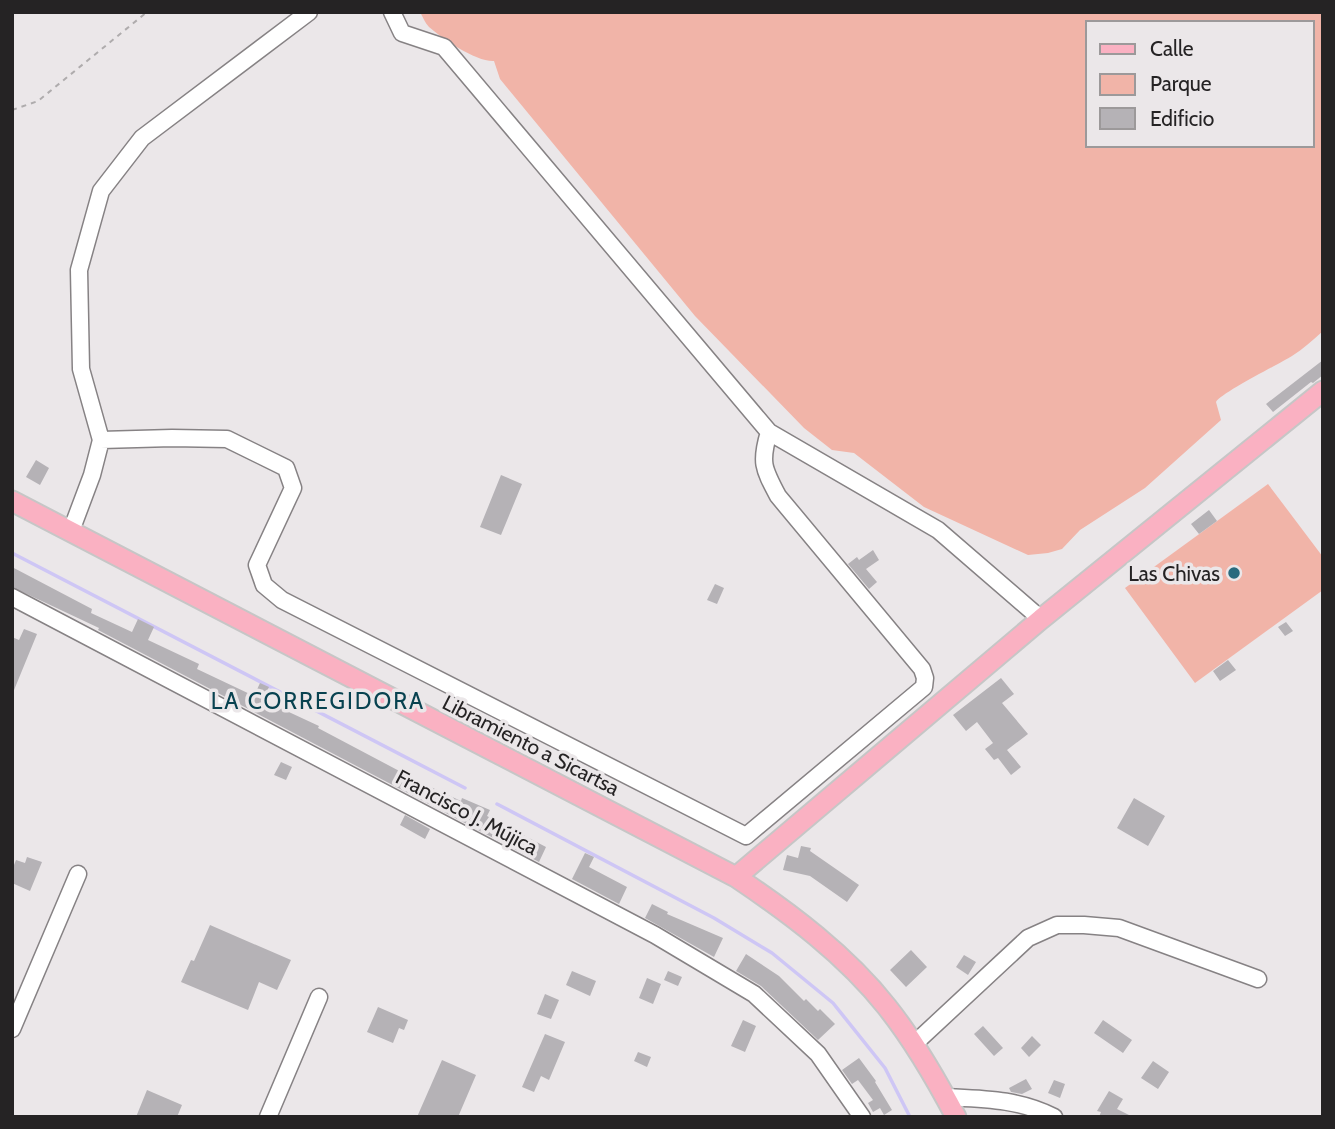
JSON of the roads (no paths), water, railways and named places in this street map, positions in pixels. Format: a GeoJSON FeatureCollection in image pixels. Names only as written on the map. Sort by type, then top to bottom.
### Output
{"type":"FeatureCollection","features":[{"type":"Feature","properties":{"kind":"main road"},"geometry":{"type":"LineString","coordinates":[[736,877],[1041,619],[1323,391]]}},
{"type":"Feature","properties":{"kind":"main road","name":"Libramiento a Sicartsa"},"geometry":{"type":"LineString","coordinates":[[12,501],[736,877],[787,911],[834,951],[887,1006],[956,1117]]}},
{"type":"Feature","properties":{"kind":"street"},"geometry":{"type":"LineString","coordinates":[[71,531],[92,475],[101,440],[81,369],[79,270],[101,191],[142,138],[309,12]]}},
{"type":"Feature","properties":{"kind":"street"},"geometry":{"type":"LineString","coordinates":[[392,12],[402,33],[444,47],[769,432],[938,530],[1041,619]]}},
{"type":"Feature","properties":{"kind":"street"},"geometry":{"type":"LineString","coordinates":[[101,440],[227,439],[286,468],[293,488],[257,565],[264,584],[282,600],[746,836],[924,687],[925,678],[922,669],[778,496],[766,475],[762,456],[769,432]]}},
{"type":"Feature","properties":{"kind":"street","name":"Francisco J. Mújica"},"geometry":{"type":"LineString","coordinates":[[12,597],[655,934],[754,994],[818,1054],[862,1117]]}},
{"type":"Feature","properties":{"kind":"street"},"geometry":{"type":"LineString","coordinates":[[12,1029],[78,874]]}},
{"type":"Feature","properties":{"kind":"street"},"geometry":{"type":"LineString","coordinates":[[913,1045],[1028,938],[1057,925],[1119,928],[1258,979]]}},
{"type":"Feature","properties":{"kind":"street"},"geometry":{"type":"LineString","coordinates":[[268,1117],[319,997]]}},
{"type":"Feature","properties":{"kind":"street"},"geometry":{"type":"LineString","coordinates":[[946,1097],[1008,1101],[1028,1111],[1054,1117]]}},
{"type":"Feature","properties":{"kind":"waterway"},"geometry":{"type":"LineString","coordinates":[[12,553],[465,788]]}},
{"type":"Feature","properties":{"kind":"waterway"},"geometry":{"type":"LineString","coordinates":[[497,804],[714,918],[772,953],[833,1003],[885,1068],[910,1117]]}},
{"type":"Feature","properties":{"kind":"place","name":"Las Chivas"},"geometry":{"type":"Point","coordinates":[1234,573]}},
{"type":"Feature","properties":{"kind":"district","name":"LA CORREGIDORA"},"geometry":{"type":"Point","coordinates":[318,701]}}]}
